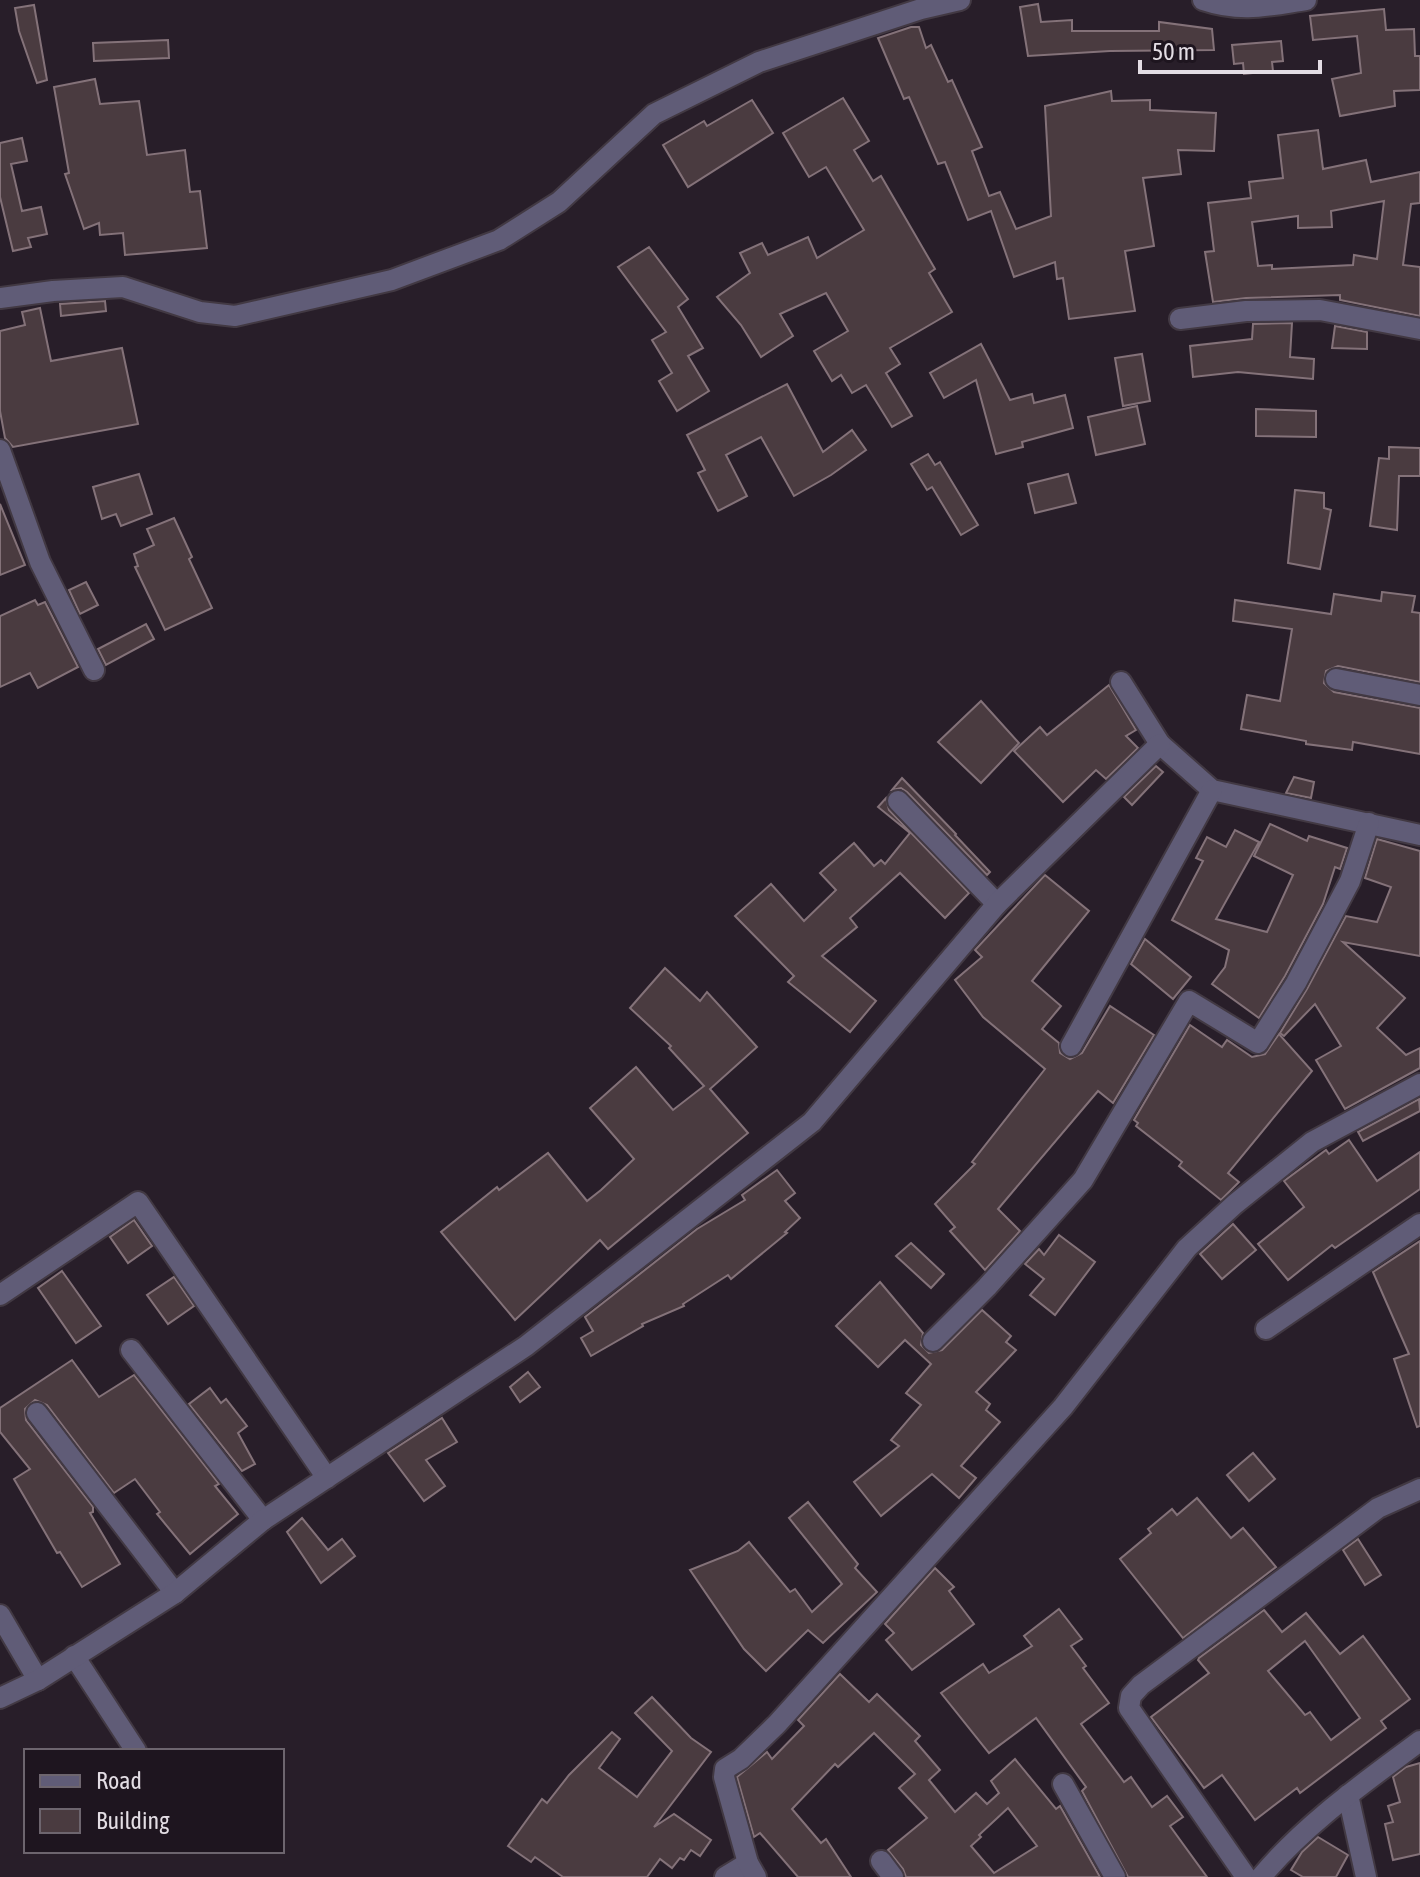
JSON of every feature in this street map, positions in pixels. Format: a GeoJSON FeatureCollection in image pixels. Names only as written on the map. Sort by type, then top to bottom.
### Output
{"type":"FeatureCollection","features":[{"type":"Feature","properties":{"kind":"street"},"geometry":{"type":"LineString","coordinates":[[0,298],[123,287],[200,312],[235,316],[392,280],[499,240],[559,202],[654,114],[747,68],[921,9],[960,0]]}},
{"type":"Feature","properties":{"kind":"street"},"geometry":{"type":"LineString","coordinates":[[1203,0],[1226,8],[1257,9],[1306,0]]}},
{"type":"Feature","properties":{"kind":"street"},"geometry":{"type":"LineString","coordinates":[[1180,319],[1246,311],[1320,310],[1420,329]]}},
{"type":"Feature","properties":{"kind":"street"},"geometry":{"type":"LineString","coordinates":[[0,450],[40,562],[94,670]]}},
{"type":"Feature","properties":{"kind":"street"},"geometry":{"type":"LineString","coordinates":[[1336,679],[1420,695]]}},
{"type":"Feature","properties":{"kind":"street"},"geometry":{"type":"LineString","coordinates":[[1121,682],[1160,744],[1212,790],[1420,835]]}},
{"type":"Feature","properties":{"kind":"street"},"geometry":{"type":"LineString","coordinates":[[0,1698],[38,1680],[175,1593],[263,1520],[526,1346],[812,1122],[997,904],[1160,744]]}},
{"type":"Feature","properties":{"kind":"street"},"geometry":{"type":"LineString","coordinates":[[1071,1046],[1212,790]]}},
{"type":"Feature","properties":{"kind":"street"},"geometry":{"type":"LineString","coordinates":[[898,801],[997,904]]}},
{"type":"Feature","properties":{"kind":"street"},"geometry":{"type":"LineString","coordinates":[[933,1341],[987,1287],[1083,1180],[1189,1001],[1258,1043],[1296,983],[1350,881],[1369,823]]}},
{"type":"Feature","properties":{"kind":"street"},"geometry":{"type":"LineString","coordinates":[[725,1877],[752,1870],[724,1777],[725,1769],[741,1759],[777,1724],[1052,1419],[1187,1248],[1235,1204],[1312,1142],[1420,1084]]}},
{"type":"Feature","properties":{"kind":"street"},"geometry":{"type":"LineString","coordinates":[[0,1295],[138,1202],[327,1478]]}},
{"type":"Feature","properties":{"kind":"street"},"geometry":{"type":"LineString","coordinates":[[1266,1329],[1420,1224]]}},
{"type":"Feature","properties":{"kind":"street"},"geometry":{"type":"LineString","coordinates":[[131,1350],[263,1520]]}},
{"type":"Feature","properties":{"kind":"street"},"geometry":{"type":"LineString","coordinates":[[37,1413],[175,1593]]}},
{"type":"Feature","properties":{"kind":"street"},"geometry":{"type":"LineString","coordinates":[[1246,1877],[1129,1708],[1131,1696],[1141,1685],[1378,1508],[1420,1489]]}},
{"type":"Feature","properties":{"kind":"street"},"geometry":{"type":"LineString","coordinates":[[0,1615],[38,1680]]}},
{"type":"Feature","properties":{"kind":"street"},"geometry":{"type":"LineString","coordinates":[[74,1656],[135,1749]]}},
{"type":"Feature","properties":{"kind":"street"},"geometry":{"type":"LineString","coordinates":[[1261,1877],[1285,1848],[1348,1795],[1420,1741]]}},
{"type":"Feature","properties":{"kind":"street"},"geometry":{"type":"LineString","coordinates":[[1063,1784],[1115,1877]]}},
{"type":"Feature","properties":{"kind":"street"},"geometry":{"type":"LineString","coordinates":[[1348,1795],[1366,1877]]}},
{"type":"Feature","properties":{"kind":"building"},"geometry":{"type":"Polygon","coordinates":[[[1038,4],[1041,22],[1072,20],[1072,31],[1159,31],[1159,22],[1212,29],[1214,50],[1028,56],[1020,7],[1038,4]]]}},
{"type":"Feature","properties":{"kind":"building"},"geometry":{"type":"Polygon","coordinates":[[[34,5],[47,80],[37,83],[19,31],[15,8],[34,5]]]}},
{"type":"Feature","properties":{"kind":"building"},"geometry":{"type":"Polygon","coordinates":[[[1384,9],[1386,30],[1414,29],[1415,56],[1420,56],[1420,90],[1394,91],[1395,106],[1340,116],[1332,79],[1361,73],[1357,36],[1313,40],[1310,16],[1384,9]]]}},
{"type":"Feature","properties":{"kind":"building"},"geometry":{"type":"Polygon","coordinates":[[[919,27],[926,48],[931,45],[948,82],[952,80],[982,147],[972,151],[989,196],[1000,192],[1016,229],[1051,216],[1045,106],[1111,91],[1112,101],[1150,100],[1150,110],[1216,113],[1214,151],[1178,150],[1181,174],[1143,178],[1154,246],[1125,251],[1135,311],[1069,319],[1063,278],[1057,279],[1055,262],[1014,277],[991,211],[968,220],[945,162],[938,164],[909,97],[904,99],[878,38],[919,27]]]}},
{"type":"Feature","properties":{"kind":"building"},"geometry":{"type":"Polygon","coordinates":[[[168,40],[169,58],[94,61],[93,43],[168,40]]]}},
{"type":"Feature","properties":{"kind":"building"},"geometry":{"type":"Polygon","coordinates":[[[1281,41],[1283,61],[1272,62],[1273,71],[1244,74],[1243,63],[1234,64],[1232,45],[1281,41]]]}},
{"type":"Feature","properties":{"kind":"building"},"geometry":{"type":"Polygon","coordinates":[[[95,79],[100,104],[139,101],[147,155],[185,150],[190,192],[200,191],[207,248],[125,255],[123,233],[100,235],[99,223],[84,229],[65,174],[69,173],[54,87],[95,79]]]}},
{"type":"Feature","properties":{"kind":"building"},"geometry":{"type":"Polygon","coordinates":[[[843,98],[869,141],[854,150],[873,181],[881,176],[935,269],[929,273],[952,312],[890,348],[900,364],[886,373],[912,416],[892,427],[866,385],[852,393],[841,375],[832,381],[814,351],[848,331],[826,293],[780,314],[793,336],[761,357],[741,325],[717,297],[750,273],[740,253],[762,243],[768,255],[808,237],[817,258],[864,230],[826,167],[809,177],[783,133],[843,98]]]}},
{"type":"Feature","properties":{"kind":"building"},"geometry":{"type":"Polygon","coordinates":[[[752,100],[773,133],[688,187],[663,145],[704,121],[707,126],[752,100]]]}},
{"type":"Feature","properties":{"kind":"building"},"geometry":{"type":"Polygon","coordinates":[[[1318,130],[1323,169],[1366,160],[1371,182],[1420,172],[1420,203],[1411,204],[1403,265],[1420,267],[1420,316],[1340,300],[1340,295],[1213,302],[1205,252],[1214,251],[1208,203],[1251,198],[1249,182],[1283,178],[1278,135],[1318,130]],[[1384,201],[1331,211],[1332,227],[1298,228],[1298,216],[1252,222],[1258,266],[1272,265],[1272,269],[1353,265],[1354,255],[1377,259],[1384,201]]]}},
{"type":"Feature","properties":{"kind":"building"},"geometry":{"type":"Polygon","coordinates":[[[22,138],[27,161],[11,164],[22,211],[41,207],[47,234],[28,238],[31,247],[13,251],[0,197],[0,143],[22,138]]]}},
{"type":"Feature","properties":{"kind":"building"},"geometry":{"type":"Polygon","coordinates":[[[649,247],[688,299],[678,307],[703,348],[688,356],[709,391],[677,411],[659,381],[672,373],[652,340],[666,332],[618,267],[649,247]]]}},
{"type":"Feature","properties":{"kind":"building"},"geometry":{"type":"Polygon","coordinates":[[[105,301],[106,311],[61,316],[60,304],[105,301]]]}},
{"type":"Feature","properties":{"kind":"building"},"geometry":{"type":"Polygon","coordinates":[[[40,308],[51,361],[122,348],[138,424],[13,447],[5,438],[0,411],[0,331],[25,325],[22,312],[40,308]]]}},
{"type":"Feature","properties":{"kind":"building"},"geometry":{"type":"Polygon","coordinates":[[[1292,323],[1290,357],[1314,359],[1313,379],[1238,372],[1193,377],[1190,346],[1252,339],[1253,324],[1292,323]]]}},
{"type":"Feature","properties":{"kind":"building"},"geometry":{"type":"Polygon","coordinates":[[[1335,326],[1367,332],[1367,349],[1332,348],[1335,326]]]}},
{"type":"Feature","properties":{"kind":"building"},"geometry":{"type":"Polygon","coordinates":[[[981,344],[1010,400],[1032,394],[1034,403],[1065,395],[1073,428],[1022,442],[1023,447],[996,454],[976,380],[944,398],[930,373],[981,344]]]}},
{"type":"Feature","properties":{"kind":"building"},"geometry":{"type":"Polygon","coordinates":[[[1142,354],[1150,401],[1123,406],[1115,358],[1142,354]]]}},
{"type":"Feature","properties":{"kind":"building"},"geometry":{"type":"Polygon","coordinates":[[[787,384],[823,452],[852,430],[866,450],[794,496],[761,437],[726,455],[747,496],[718,511],[698,473],[705,470],[687,435],[787,384]]]}},
{"type":"Feature","properties":{"kind":"building"},"geometry":{"type":"Polygon","coordinates":[[[1137,406],[1145,444],[1096,455],[1088,417],[1137,406]]]}},
{"type":"Feature","properties":{"kind":"building"},"geometry":{"type":"Polygon","coordinates":[[[1256,409],[1316,411],[1316,437],[1256,436],[1256,409]]]}},
{"type":"Feature","properties":{"kind":"building"},"geometry":{"type":"Polygon","coordinates":[[[1389,447],[1420,448],[1420,476],[1399,476],[1397,530],[1370,526],[1379,458],[1389,459],[1389,447]]]}},
{"type":"Feature","properties":{"kind":"building"},"geometry":{"type":"Polygon","coordinates":[[[928,454],[935,465],[940,462],[978,525],[961,535],[932,487],[927,490],[911,464],[928,454]]]}},
{"type":"Feature","properties":{"kind":"building"},"geometry":{"type":"Polygon","coordinates":[[[139,474],[152,514],[121,526],[116,514],[102,519],[93,487],[139,474]]]}},
{"type":"Feature","properties":{"kind":"building"},"geometry":{"type":"Polygon","coordinates":[[[1068,474],[1076,503],[1035,513],[1028,484],[1068,474]]]}},
{"type":"Feature","properties":{"kind":"building"},"geometry":{"type":"Polygon","coordinates":[[[1295,490],[1324,493],[1324,508],[1331,510],[1320,569],[1288,563],[1295,490]]]}},
{"type":"Feature","properties":{"kind":"building"},"geometry":{"type":"Polygon","coordinates":[[[0,504],[25,565],[0,575],[0,504]]]}},
{"type":"Feature","properties":{"kind":"building"},"geometry":{"type":"Polygon","coordinates":[[[174,518],[212,608],[165,630],[135,567],[138,566],[134,554],[154,545],[147,529],[174,518]]]}},
{"type":"Feature","properties":{"kind":"building"},"geometry":{"type":"Polygon","coordinates":[[[86,582],[98,605],[80,614],[69,590],[86,582]]]}},
{"type":"Feature","properties":{"kind":"building"},"geometry":{"type":"Polygon","coordinates":[[[1382,592],[1415,596],[1412,612],[1420,613],[1420,682],[1338,666],[1326,671],[1324,683],[1334,692],[1420,708],[1420,754],[1353,742],[1352,750],[1306,744],[1306,741],[1241,729],[1247,695],[1280,701],[1292,629],[1233,621],[1235,600],[1331,614],[1334,594],[1381,601],[1382,592]]]}},
{"type":"Feature","properties":{"kind":"building"},"geometry":{"type":"Polygon","coordinates":[[[35,600],[38,605],[45,602],[78,667],[38,688],[30,673],[0,687],[0,616],[35,600]]]}},
{"type":"Feature","properties":{"kind":"building"},"geometry":{"type":"Polygon","coordinates":[[[146,624],[154,639],[106,665],[98,649],[146,624]]]}},
{"type":"Feature","properties":{"kind":"building"},"geometry":{"type":"Polygon","coordinates":[[[1109,685],[1136,730],[1126,736],[1138,748],[1106,779],[1096,770],[1063,802],[1014,751],[1040,727],[1047,735],[1109,685]]]}},
{"type":"Feature","properties":{"kind":"building"},"geometry":{"type":"Polygon","coordinates":[[[981,701],[1019,743],[981,783],[938,742],[981,701]]]}},
{"type":"Feature","properties":{"kind":"building"},"geometry":{"type":"Polygon","coordinates":[[[1156,766],[1163,772],[1132,805],[1124,797],[1156,766]]]}},
{"type":"Feature","properties":{"kind":"building"},"geometry":{"type":"Polygon","coordinates":[[[1294,777],[1314,782],[1311,798],[1286,793],[1294,777]]]}},
{"type":"Feature","properties":{"kind":"building"},"geometry":{"type":"Polygon","coordinates":[[[902,778],[990,872],[987,875],[907,792],[901,788],[892,790],[902,778]]]}},
{"type":"Feature","properties":{"kind":"building"},"geometry":{"type":"Polygon","coordinates":[[[886,798],[889,810],[969,893],[945,918],[900,873],[850,918],[857,927],[822,956],[876,1001],[850,1032],[788,982],[794,976],[735,916],[771,884],[804,921],[836,890],[820,873],[854,843],[874,866],[881,860],[885,864],[910,833],[878,807],[886,798]]]}},
{"type":"Feature","properties":{"kind":"building"},"geometry":{"type":"Polygon","coordinates":[[[1270,824],[1307,841],[1309,836],[1347,848],[1340,869],[1335,867],[1323,904],[1259,1018],[1212,984],[1225,967],[1229,950],[1172,920],[1203,861],[1196,858],[1207,837],[1226,847],[1235,830],[1259,842],[1216,919],[1267,932],[1293,875],[1254,856],[1270,824]]]}},
{"type":"Feature","properties":{"kind":"building"},"geometry":{"type":"Polygon","coordinates":[[[1377,839],[1420,851],[1420,956],[1343,942],[1405,998],[1377,1028],[1406,1055],[1420,1048],[1420,1068],[1345,1109],[1316,1060],[1341,1046],[1315,1004],[1284,1036],[1280,1033],[1346,916],[1377,922],[1391,887],[1365,878],[1377,839]]]}},
{"type":"Feature","properties":{"kind":"building"},"geometry":{"type":"Polygon","coordinates":[[[1045,875],[1089,911],[1032,981],[1061,1006],[1042,1029],[1059,1043],[1060,1053],[1070,1059],[1082,1053],[1110,1006],[1154,1035],[1113,1103],[1098,1091],[998,1209],[1020,1231],[985,1270],[950,1231],[955,1227],[935,1204],[975,1164],[972,1162],[1045,1069],[983,1017],[955,980],[982,957],[975,950],[1045,875]]]}},
{"type":"Feature","properties":{"kind":"building"},"geometry":{"type":"Polygon","coordinates":[[[1145,939],[1191,977],[1173,999],[1131,964],[1145,939]]]}},
{"type":"Feature","properties":{"kind":"building"},"geometry":{"type":"Polygon","coordinates":[[[665,968],[700,1001],[707,992],[757,1047],[710,1089],[748,1133],[608,1249],[600,1240],[515,1320],[441,1232],[497,1187],[499,1190],[548,1153],[587,1201],[601,1190],[634,1159],[590,1108],[636,1067],[673,1110],[704,1086],[669,1048],[671,1046],[630,1008],[665,968]]]}},
{"type":"Feature","properties":{"kind":"building"},"geometry":{"type":"Polygon","coordinates":[[[1190,1025],[1222,1047],[1227,1040],[1252,1057],[1265,1054],[1279,1034],[1312,1071],[1228,1173],[1239,1182],[1221,1200],[1179,1166],[1182,1162],[1136,1126],[1138,1123],[1134,1120],[1190,1025]]]}},
{"type":"Feature","properties":{"kind":"building"},"geometry":{"type":"Polygon","coordinates":[[[1419,1099],[1420,1111],[1363,1141],[1358,1132],[1419,1099]]]}},
{"type":"Feature","properties":{"kind":"building"},"geometry":{"type":"Polygon","coordinates":[[[1349,1140],[1377,1181],[1420,1152],[1420,1189],[1335,1248],[1332,1245],[1288,1280],[1258,1244],[1304,1207],[1284,1181],[1326,1150],[1329,1154],[1349,1140]]]}},
{"type":"Feature","properties":{"kind":"building"},"geometry":{"type":"Polygon","coordinates":[[[777,1170],[795,1193],[785,1201],[800,1218],[787,1233],[731,1279],[728,1275],[684,1306],[642,1324],[591,1356],[581,1338],[593,1331],[585,1317],[697,1229],[745,1200],[742,1195],[777,1170]]]}},
{"type":"Feature","properties":{"kind":"building"},"geometry":{"type":"Polygon","coordinates":[[[134,1220],[152,1246],[128,1263],[110,1237],[134,1220]]]}},
{"type":"Feature","properties":{"kind":"building"},"geometry":{"type":"Polygon","coordinates":[[[1233,1224],[1256,1250],[1222,1279],[1200,1254],[1233,1224]]]}},
{"type":"Feature","properties":{"kind":"building"},"geometry":{"type":"Polygon","coordinates":[[[1059,1235],[1095,1262],[1055,1315],[1030,1295],[1044,1279],[1025,1264],[1039,1249],[1044,1255],[1059,1235]]]}},
{"type":"Feature","properties":{"kind":"building"},"geometry":{"type":"Polygon","coordinates":[[[1420,1241],[1420,1426],[1417,1427],[1394,1359],[1409,1354],[1373,1272],[1420,1241]]]}},
{"type":"Feature","properties":{"kind":"building"},"geometry":{"type":"Polygon","coordinates":[[[911,1243],[944,1274],[931,1288],[896,1256],[911,1243]]]}},
{"type":"Feature","properties":{"kind":"building"},"geometry":{"type":"Polygon","coordinates":[[[62,1271],[101,1326],[76,1343],[38,1288],[62,1271]]]}},
{"type":"Feature","properties":{"kind":"building"},"geometry":{"type":"Polygon","coordinates":[[[174,1277],[194,1306],[168,1324],[147,1295],[174,1277]]]}},
{"type":"Feature","properties":{"kind":"building"},"geometry":{"type":"Polygon","coordinates":[[[880,1282],[923,1333],[921,1345],[929,1353],[942,1350],[982,1310],[1011,1336],[1006,1342],[1016,1350],[976,1392],[990,1404],[986,1410],[1000,1422],[961,1466],[976,1478],[959,1498],[932,1474],[881,1516],[854,1482],[899,1446],[891,1440],[921,1405],[906,1393],[931,1364],[905,1340],[878,1367],[836,1326],[880,1282]]]}},
{"type":"Feature","properties":{"kind":"building"},"geometry":{"type":"Polygon","coordinates":[[[72,1360],[99,1397],[134,1375],[219,1484],[215,1486],[238,1514],[190,1554],[157,1514],[160,1512],[135,1479],[114,1493],[47,1405],[35,1400],[25,1409],[26,1420],[93,1507],[90,1513],[120,1564],[82,1587],[60,1552],[57,1553],[14,1479],[30,1469],[0,1432],[0,1408],[72,1360]]]}},
{"type":"Feature","properties":{"kind":"building"},"geometry":{"type":"Polygon","coordinates":[[[528,1372],[540,1387],[520,1402],[510,1387],[528,1372]]]}},
{"type":"Feature","properties":{"kind":"building"},"geometry":{"type":"Polygon","coordinates":[[[210,1388],[221,1403],[226,1399],[247,1426],[238,1433],[255,1464],[242,1471],[189,1404],[210,1388]]]}},
{"type":"Feature","properties":{"kind":"building"},"geometry":{"type":"Polygon","coordinates":[[[442,1418],[457,1442],[426,1460],[445,1486],[424,1501],[388,1453],[442,1418]]]}},
{"type":"Feature","properties":{"kind":"building"},"geometry":{"type":"Polygon","coordinates":[[[1253,1453],[1275,1479],[1249,1501],[1227,1475],[1253,1453]]]}},
{"type":"Feature","properties":{"kind":"building"},"geometry":{"type":"Polygon","coordinates":[[[1197,1498],[1231,1538],[1243,1528],[1276,1567],[1183,1638],[1120,1559],[1151,1533],[1148,1529],[1172,1509],[1177,1515],[1197,1498]]]}},
{"type":"Feature","properties":{"kind":"building"},"geometry":{"type":"Polygon","coordinates":[[[808,1502],[858,1564],[855,1568],[877,1592],[823,1643],[808,1630],[766,1671],[744,1649],[690,1570],[738,1551],[749,1542],[790,1592],[795,1589],[812,1612],[842,1584],[789,1518],[808,1502]]]}},
{"type":"Feature","properties":{"kind":"building"},"geometry":{"type":"Polygon","coordinates":[[[302,1518],[328,1550],[342,1539],[355,1556],[321,1583],[287,1532],[302,1518]]]}},
{"type":"Feature","properties":{"kind":"building"},"geometry":{"type":"Polygon","coordinates":[[[1358,1539],[1381,1575],[1365,1585],[1343,1550],[1358,1539]]]}},
{"type":"Feature","properties":{"kind":"building"},"geometry":{"type":"Polygon","coordinates":[[[935,1568],[954,1587],[949,1591],[974,1624],[912,1670],[886,1640],[894,1633],[885,1624],[935,1568]]]}},
{"type":"Feature","properties":{"kind":"building"},"geometry":{"type":"Polygon","coordinates":[[[1059,1609],[1082,1639],[1071,1646],[1109,1703],[1081,1724],[1124,1782],[1131,1777],[1152,1807],[1167,1796],[1183,1817],[1170,1826],[1207,1877],[1128,1877],[1082,1791],[1086,1787],[1036,1718],[989,1753],[941,1693],[983,1664],[989,1673],[1032,1646],[1024,1636],[1059,1609]]]}},
{"type":"Feature","properties":{"kind":"building"},"geometry":{"type":"Polygon","coordinates":[[[1264,1610],[1282,1632],[1306,1613],[1340,1654],[1363,1636],[1410,1699],[1381,1721],[1386,1728],[1300,1793],[1297,1788],[1255,1820],[1222,1775],[1204,1788],[1151,1717],[1209,1673],[1199,1658],[1264,1610]],[[1305,1641],[1268,1671],[1305,1715],[1310,1712],[1331,1740],[1360,1718],[1305,1641]]]}},
{"type":"Feature","properties":{"kind":"building"},"geometry":{"type":"Polygon","coordinates":[[[840,1674],[869,1702],[877,1694],[920,1736],[915,1741],[940,1770],[929,1780],[955,1812],[976,1793],[987,1804],[999,1793],[991,1781],[1015,1759],[1056,1809],[1060,1806],[1100,1877],[906,1877],[888,1850],[927,1818],[899,1788],[915,1774],[874,1733],[838,1767],[835,1764],[792,1809],[821,1843],[826,1839],[851,1877],[798,1877],[760,1833],[754,1837],[737,1777],[767,1752],[772,1759],[804,1726],[798,1720],[840,1674]],[[1008,1808],[971,1846],[994,1873],[1037,1846],[1008,1808]]]}},
{"type":"Feature","properties":{"kind":"building"},"geometry":{"type":"Polygon","coordinates":[[[652,1697],[691,1738],[711,1752],[654,1827],[674,1814],[711,1840],[700,1856],[691,1850],[684,1860],[680,1858],[672,1868],[660,1859],[647,1877],[563,1877],[535,1857],[531,1862],[508,1846],[542,1799],[547,1803],[569,1775],[612,1732],[620,1739],[599,1768],[637,1797],[672,1751],[635,1713],[652,1697]]]}},
{"type":"Feature","properties":{"kind":"building"},"geometry":{"type":"Polygon","coordinates":[[[1420,1763],[1420,1854],[1393,1860],[1385,1824],[1393,1822],[1388,1806],[1400,1802],[1393,1777],[1406,1767],[1420,1763]]]}},
{"type":"Feature","properties":{"kind":"building"},"geometry":{"type":"Polygon","coordinates":[[[1318,1837],[1348,1855],[1336,1877],[1303,1877],[1291,1870],[1302,1852],[1318,1837]]]}}]}
